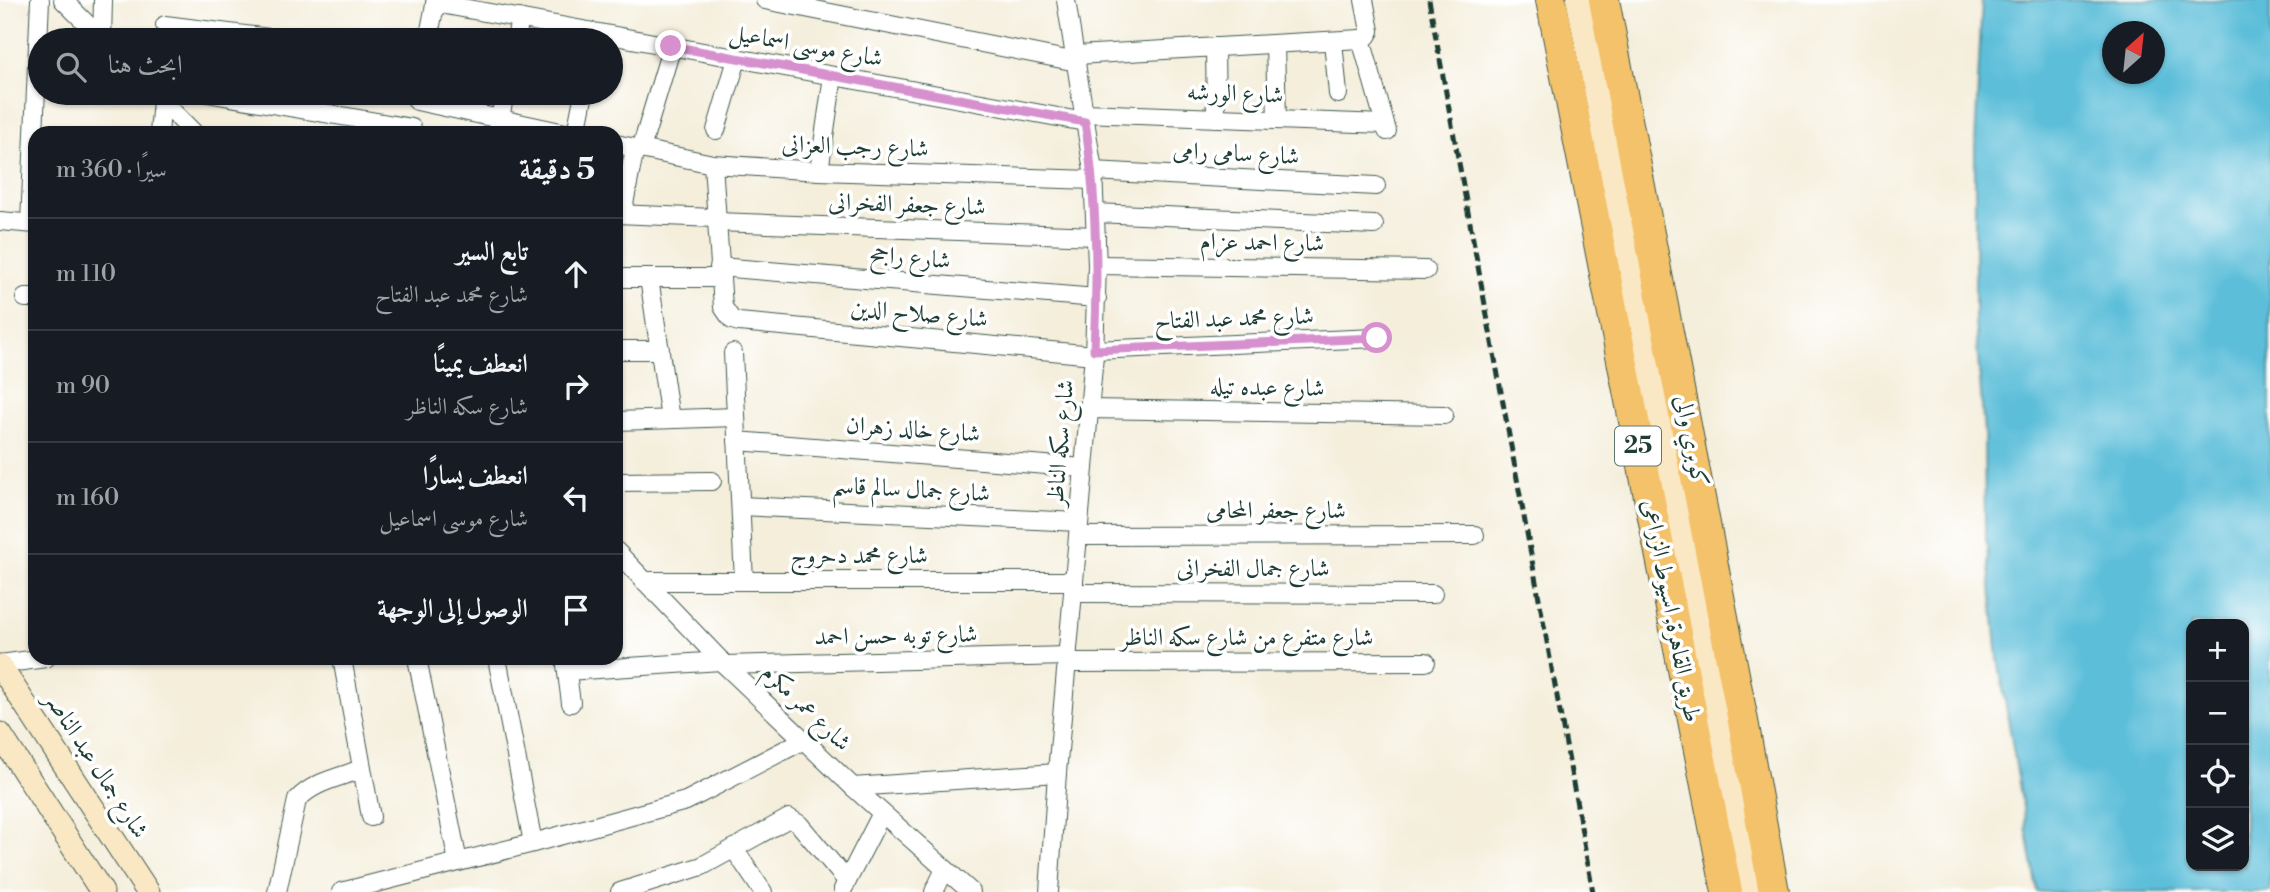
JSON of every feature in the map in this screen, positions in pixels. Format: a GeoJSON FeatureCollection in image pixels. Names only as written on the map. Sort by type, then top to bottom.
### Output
{"type":"FeatureCollection","features":[{"type":"Feature","properties":{"kind":"highway","name":"طريق القاهرة, اسيوط الزراعى"},"geometry":{"type":"LineString","coordinates":[[1551,0],[1727,892]]}},
{"type":"Feature","properties":{"kind":"highway","name":"طريق القاهرة, اسيوط الزراعى"},"geometry":{"type":"LineString","coordinates":[[1602,0],[1774,892]]}},
{"type":"Feature","properties":{"kind":"main road","name":"كوبري والى"},"geometry":{"type":"LineString","coordinates":[[1578,0],[1751,892]]}},
{"type":"Feature","properties":{"kind":"main road","name":"شارع جمال عبد الناصر"},"geometry":{"type":"LineString","coordinates":[[0,665],[148,892]]}},
{"type":"Feature","properties":{"kind":"main road"},"geometry":{"type":"LineString","coordinates":[[0,734],[102,892]]}},
{"type":"Feature","properties":{"kind":"main road"},"geometry":{"type":"LineString","coordinates":[[49,811],[81,790]]}},
{"type":"Feature","properties":{"kind":"street"},"geometry":{"type":"LineString","coordinates":[[39,28],[40,0]]}},
{"type":"Feature","properties":{"kind":"street"},"geometry":{"type":"LineString","coordinates":[[63,0],[90,28]]}},
{"type":"Feature","properties":{"kind":"street"},"geometry":{"type":"LineString","coordinates":[[102,28],[103,0]]}},
{"type":"Feature","properties":{"kind":"street"},"geometry":{"type":"LineString","coordinates":[[765,0],[1077,58],[1362,39],[1370,31],[1364,0]]}},
{"type":"Feature","properties":{"kind":"street","name":"شارع سكه الناظر"},"geometry":{"type":"LineString","coordinates":[[1049,892],[1097,298],[1093,176],[1066,0]]}},
{"type":"Feature","properties":{"kind":"street"},"geometry":{"type":"LineString","coordinates":[[430,28],[435,1]]}},
{"type":"Feature","properties":{"kind":"street","name":"شارع موسى اسماعيل"},"geometry":{"type":"LineString","coordinates":[[435,1],[562,28]]}},
{"type":"Feature","properties":{"kind":"street"},"geometry":{"type":"LineString","coordinates":[[518,28],[520,18]]}},
{"type":"Feature","properties":{"kind":"street"},"geometry":{"type":"LineString","coordinates":[[165,25],[189,28]]}},
{"type":"Feature","properties":{"kind":"street","name":"شارع الورشه"},"geometry":{"type":"LineString","coordinates":[[1085,118],[1277,120],[1386,128],[1362,39]]}},
{"type":"Feature","properties":{"kind":"street","name":"شارع موسى اسماعيل"},"geometry":{"type":"LineString","coordinates":[[623,40],[1085,118]]}},
{"type":"Feature","properties":{"kind":"street"},"geometry":{"type":"LineString","coordinates":[[1333,40],[1338,94]]}},
{"type":"Feature","properties":{"kind":"street"},"geometry":{"type":"LineString","coordinates":[[1275,44],[1277,120]]}},
{"type":"Feature","properties":{"kind":"street"},"geometry":{"type":"LineString","coordinates":[[623,200],[671,46]]}},
{"type":"Feature","properties":{"kind":"street"},"geometry":{"type":"LineString","coordinates":[[1214,47],[1216,118]]}},
{"type":"Feature","properties":{"kind":"street"},"geometry":{"type":"LineString","coordinates":[[716,130],[737,59]]}},
{"type":"Feature","properties":{"kind":"street"},"geometry":{"type":"LineString","coordinates":[[819,171],[833,76]]}},
{"type":"Feature","properties":{"kind":"street"},"geometry":{"type":"LineString","coordinates":[[35,126],[36,105]]}},
{"type":"Feature","properties":{"kind":"street"},"geometry":{"type":"LineString","coordinates":[[158,105],[159,126]]}},
{"type":"Feature","properties":{"kind":"street"},"geometry":{"type":"LineString","coordinates":[[166,105],[187,126]]}},
{"type":"Feature","properties":{"kind":"street"},"geometry":{"type":"LineString","coordinates":[[271,105],[385,126]]}},
{"type":"Feature","properties":{"kind":"street"},"geometry":{"type":"LineString","coordinates":[[413,126],[417,105]]}},
{"type":"Feature","properties":{"kind":"street"},"geometry":{"type":"LineString","coordinates":[[440,105],[498,126],[502,105]]}},
{"type":"Feature","properties":{"kind":"street"},"geometry":{"type":"LineString","coordinates":[[577,126],[582,105]]}},
{"type":"Feature","properties":{"kind":"street","name":"شارع رجب العزانى"},"geometry":{"type":"LineString","coordinates":[[623,146],[713,164],[819,171],[1093,176]]}},
{"type":"Feature","properties":{"kind":"street"},"geometry":{"type":"LineString","coordinates":[[713,164],[720,273]]}},
{"type":"Feature","properties":{"kind":"street","name":"شارع سامى رامى"},"geometry":{"type":"LineString","coordinates":[[1093,176],[1376,186]]}},
{"type":"Feature","properties":{"kind":"street"},"geometry":{"type":"LineString","coordinates":[[1095,213],[1374,225]]}},
{"type":"Feature","properties":{"kind":"street","name":"شارع جعفر الفخرانى"},"geometry":{"type":"LineString","coordinates":[[623,214],[1096,236]]}},
{"type":"Feature","properties":{"kind":"street"},"geometry":{"type":"LineString","coordinates":[[0,220],[28,223]]}},
{"type":"Feature","properties":{"kind":"street","name":"شارع احمد عزام"},"geometry":{"type":"LineString","coordinates":[[1097,265],[1426,270]]}},
{"type":"Feature","properties":{"kind":"street","name":"شارع راجح"},"geometry":{"type":"LineString","coordinates":[[623,278],[720,273],[1097,298]]}},
{"type":"Feature","properties":{"kind":"street","name":"شارع صلاح الدين"},"geometry":{"type":"LineString","coordinates":[[720,273],[723,307],[726,314],[739,323],[1094,352]]}},
{"type":"Feature","properties":{"kind":"street"},"geometry":{"type":"LineString","coordinates":[[649,278],[670,419]]}},
{"type":"Feature","properties":{"kind":"street","name":"شارع محمد عبد الفتاح"},"geometry":{"type":"LineString","coordinates":[[1094,352],[1377,338]]}},
{"type":"Feature","properties":{"kind":"street"},"geometry":{"type":"LineString","coordinates":[[623,350],[660,350]]}},
{"type":"Feature","properties":{"kind":"street"},"geometry":{"type":"LineString","coordinates":[[733,353],[744,581]]}},
{"type":"Feature","properties":{"kind":"street","name":"شارع عبده تيله"},"geometry":{"type":"LineString","coordinates":[[1089,409],[1444,415]]}},
{"type":"Feature","properties":{"kind":"street"},"geometry":{"type":"LineString","coordinates":[[623,421],[736,417]]}},
{"type":"Feature","properties":{"kind":"street","name":"شارع خالد زهران"},"geometry":{"type":"LineString","coordinates":[[737,441],[1084,468]]}},
{"type":"Feature","properties":{"kind":"street"},"geometry":{"type":"LineString","coordinates":[[623,482],[712,481]]}},
{"type":"Feature","properties":{"kind":"street","name":"شارع جمال سالم قاسم"},"geometry":{"type":"LineString","coordinates":[[741,506],[1078,529]]}},
{"type":"Feature","properties":{"kind":"street","name":"شارع جعفر المحامى"},"geometry":{"type":"LineString","coordinates":[[1078,529],[1475,536]]}},
{"type":"Feature","properties":{"kind":"street","name":"شارع عمر مكرم"},"geometry":{"type":"LineString","coordinates":[[623,558],[723,663],[853,787],[971,892]]}},
{"type":"Feature","properties":{"kind":"street","name":"شارع محمد دحروج"},"geometry":{"type":"LineString","coordinates":[[644,580],[1073,587]]}},
{"type":"Feature","properties":{"kind":"street","name":"شارع جمال الفخرانى"},"geometry":{"type":"LineString","coordinates":[[1073,587],[1433,594]]}},
{"type":"Feature","properties":{"kind":"street","name":"شارع توبه حسن احمد"},"geometry":{"type":"LineString","coordinates":[[623,664],[1068,660]]}},
{"type":"Feature","properties":{"kind":"street","name":"شارع متفرع من شارع سكه الناظر"},"geometry":{"type":"LineString","coordinates":[[1068,660],[1426,662]]}},
{"type":"Feature","properties":{"kind":"street"},"geometry":{"type":"LineString","coordinates":[[0,665],[28,661]]}},
{"type":"Feature","properties":{"kind":"street"},"geometry":{"type":"LineString","coordinates":[[343,665],[371,817]]}},
{"type":"Feature","properties":{"kind":"street"},"geometry":{"type":"LineString","coordinates":[[418,665],[458,862]]}},
{"type":"Feature","properties":{"kind":"street"},"geometry":{"type":"LineString","coordinates":[[497,665],[533,844]]}},
{"type":"Feature","properties":{"kind":"street"},"geometry":{"type":"LineString","coordinates":[[566,665],[571,703]]}},
{"type":"Feature","properties":{"kind":"street"},"geometry":{"type":"LineString","coordinates":[[341,892],[533,844],[686,801],[804,740]]}},
{"type":"Feature","properties":{"kind":"street"},"geometry":{"type":"LineString","coordinates":[[277,892],[297,800],[305,791],[362,769]]}},
{"type":"Feature","properties":{"kind":"street"},"geometry":{"type":"LineString","coordinates":[[853,787],[1057,773]]}},
{"type":"Feature","properties":{"kind":"street"},"geometry":{"type":"LineString","coordinates":[[620,892],[702,866],[784,820],[795,820],[845,886],[882,813]]}},
{"type":"Feature","properties":{"kind":"street"},"geometry":{"type":"LineString","coordinates":[[734,849],[763,892]]}},
{"type":"Feature","properties":{"kind":"street"},"geometry":{"type":"LineString","coordinates":[[934,892],[945,869]]}},
{"type":"Feature","properties":{"kind":"water"},"geometry":{"type":"Polygon","coordinates":[[[1982,0],[2270,0],[2270,892],[2037,892],[1998,658],[1985,527],[1984,433],[1975,320],[1975,146],[1982,0]]]}},
{"type":"Feature","properties":{"kind":"railway"},"geometry":{"type":"LineString","coordinates":[[1429,0],[1593,892]]}},
{"type":"Feature","properties":{"kind":"route"},"geometry":{"type":"LineString","coordinates":[[671,46],[1085,122],[1093,171],[1096,236],[1094,350],[1377,338]]}}]}
